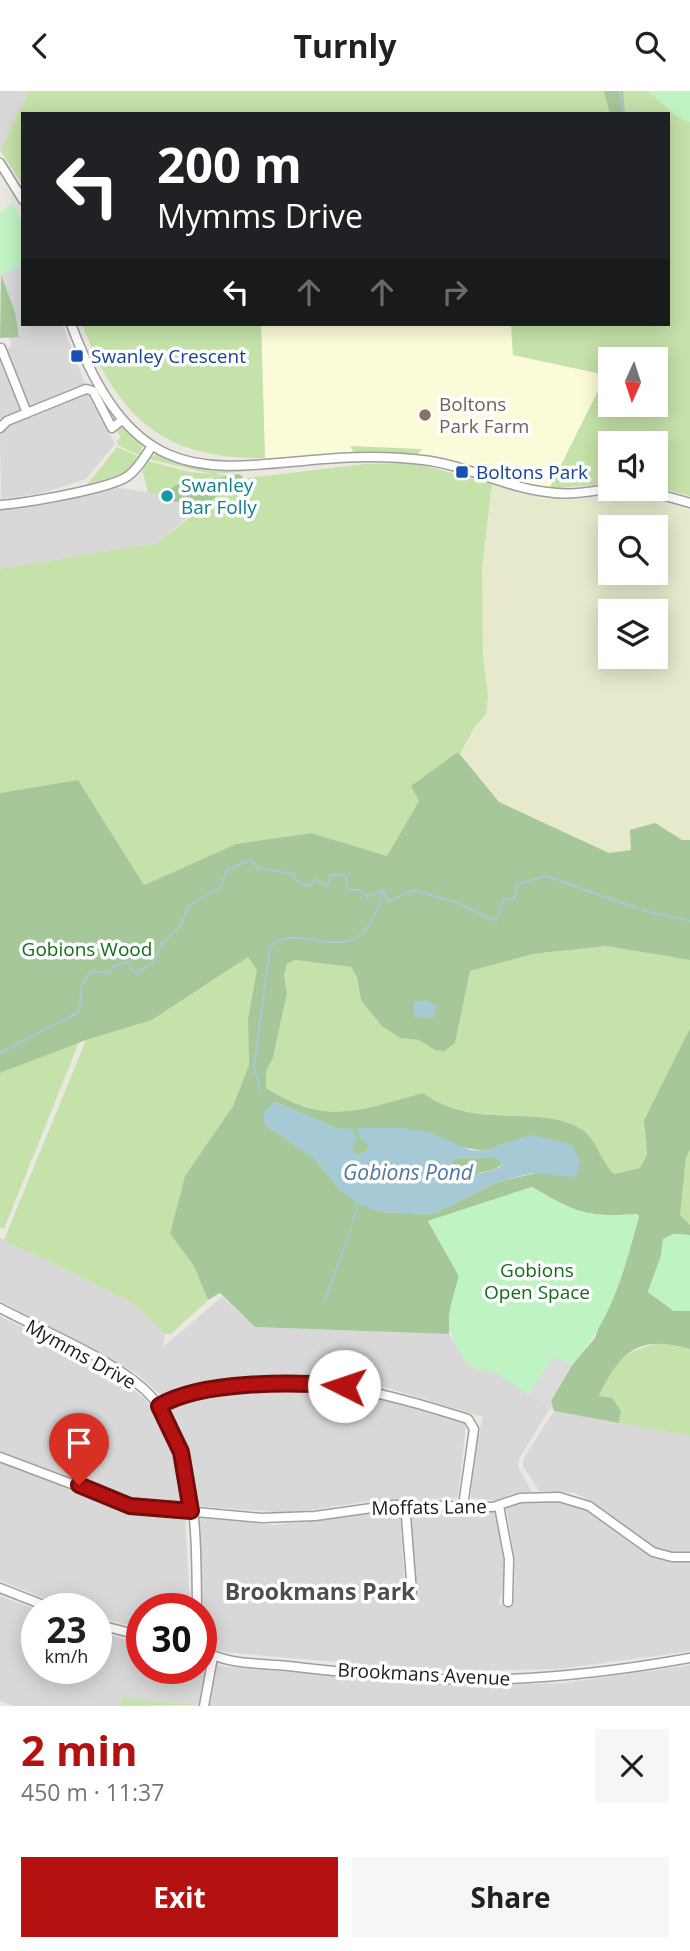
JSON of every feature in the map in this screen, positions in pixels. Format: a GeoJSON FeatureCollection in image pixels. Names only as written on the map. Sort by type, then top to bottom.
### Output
{"type":"FeatureCollection","features":[{"type":"Feature","properties":{"kind":"street"},"geometry":{"type":"LineString","coordinates":[[0,163],[21,197]]}},
{"type":"Feature","properties":{"kind":"street"},"geometry":{"type":"LineString","coordinates":[[72,326],[96,384],[122,420],[152,446],[182,460],[212,466],[254,467],[348,458],[392,457],[440,462],[544,492],[567,494],[598,490]]}},
{"type":"Feature","properties":{"kind":"street"},"geometry":{"type":"LineString","coordinates":[[1,348],[27,413]]}},
{"type":"Feature","properties":{"kind":"street"},"geometry":{"type":"LineString","coordinates":[[0,428],[7,421],[89,389],[115,432],[122,420]]}},
{"type":"Feature","properties":{"kind":"street"},"geometry":{"type":"LineString","coordinates":[[0,505],[37,501],[117,482],[136,468],[152,446]]}},
{"type":"Feature","properties":{"kind":"street"},"geometry":{"type":"LineString","coordinates":[[668,497],[690,503]]}},
{"type":"Feature","properties":{"kind":"street","name":"Mymms Drive"},"geometry":{"type":"LineString","coordinates":[[0,1308],[120,1371],[144,1389],[159,1406],[181,1452],[191,1511],[196,1593]]}},
{"type":"Feature","properties":{"kind":"street"},"geometry":{"type":"LineString","coordinates":[[159,1406],[175,1399],[231,1387],[314,1384],[380,1392],[468,1419],[474,1429],[463,1506]]}},
{"type":"Feature","properties":{"kind":"street","name":"Moffats Lane"},"geometry":{"type":"LineString","coordinates":[[0,1457],[130,1506],[191,1511],[295,1518],[405,1504],[499,1506],[535,1496],[576,1500],[597,1510],[653,1552],[672,1557],[690,1557]]}},
{"type":"Feature","properties":{"kind":"street"},"geometry":{"type":"LineString","coordinates":[[405,1504],[412,1592]]}},
{"type":"Feature","properties":{"kind":"street"},"geometry":{"type":"LineString","coordinates":[[499,1506],[508,1549],[508,1602]]}},
{"type":"Feature","properties":{"kind":"street"},"geometry":{"type":"LineString","coordinates":[[0,1588],[21,1596]]}},
{"type":"Feature","properties":{"kind":"street","name":"Brookmans Avenue"},"geometry":{"type":"LineString","coordinates":[[217,1657],[381,1675],[472,1680],[599,1672],[690,1658]]}},
{"type":"Feature","properties":{"kind":"street"},"geometry":{"type":"LineString","coordinates":[[204,1706],[208,1684]]}},
{"type":"Feature","properties":{"kind":"shaded area"},"geometry":{"type":"Polygon","coordinates":[[[0,91],[29,91],[0,150],[0,91]]]}},
{"type":"Feature","properties":{"kind":"shaded area"},"geometry":{"type":"Polygon","coordinates":[[[21,266],[21,326],[63,326],[86,387],[29,410],[5,354],[6,349],[12,346],[9,337],[18,337],[1,275],[21,266]]]}},
{"type":"Feature","properties":{"kind":"shaded area","name":"Boltons Park Farm"},"geometry":{"type":"Polygon","coordinates":[[[261,326],[511,326],[513,355],[598,373],[598,393],[549,489],[417,455],[265,458],[261,326]]]}},
{"type":"Feature","properties":{"kind":"shaded area"},"geometry":{"type":"Polygon","coordinates":[[[0,353],[24,411],[0,423],[0,353]]]}},
{"type":"Feature","properties":{"kind":"shaded area"},"geometry":{"type":"Polygon","coordinates":[[[86,392],[115,444],[86,479],[42,493],[1,499],[0,434],[9,423],[86,392]]]}},
{"type":"Feature","properties":{"kind":"shaded area"},"geometry":{"type":"Polygon","coordinates":[[[229,482],[157,543],[0,569],[0,509],[40,505],[115,487],[191,500],[229,482]]]}},
{"type":"Feature","properties":{"kind":"shaded area"},"geometry":{"type":"Polygon","coordinates":[[[492,484],[545,500],[598,498],[598,501],[652,501],[690,511],[690,840],[609,853],[499,802],[460,754],[485,714],[488,696],[483,657],[482,567],[492,484]]]}},
{"type":"Feature","properties":{"kind":"shaded area"},"geometry":{"type":"Polygon","coordinates":[[[0,1238],[133,1303],[165,1334],[163,1347],[222,1297],[255,1327],[449,1334],[469,1366],[498,1374],[550,1408],[519,1459],[518,1467],[532,1492],[510,1494],[499,1501],[471,1498],[474,1456],[483,1417],[385,1387],[342,1379],[284,1377],[235,1380],[163,1397],[136,1373],[0,1301],[0,1238]]]}},
{"type":"Feature","properties":{"kind":"shaded area"},"geometry":{"type":"Polygon","coordinates":[[[0,1316],[116,1377],[144,1398],[156,1413],[173,1449],[183,1504],[122,1497],[0,1451],[0,1316]]]}},
{"type":"Feature","properties":{"kind":"shaded area"},"geometry":{"type":"Polygon","coordinates":[[[557,1357],[572,1365],[551,1401],[554,1411],[528,1395],[552,1359],[557,1357]]]}},
{"type":"Feature","properties":{"kind":"shaded area"},"geometry":{"type":"Polygon","coordinates":[[[270,1388],[337,1390],[380,1397],[466,1423],[458,1498],[370,1501],[289,1513],[197,1506],[186,1449],[169,1407],[206,1397],[270,1388]]]}},
{"type":"Feature","properties":{"kind":"shaded area"},"geometry":{"type":"Polygon","coordinates":[[[554,1411],[690,1436],[690,1553],[658,1551],[591,1501],[574,1493],[539,1491],[523,1466],[523,1459],[554,1411]]]}},
{"type":"Feature","properties":{"kind":"shaded area"},"geometry":{"type":"Polygon","coordinates":[[[0,1461],[127,1511],[185,1516],[189,1593],[126,1593],[126,1624],[112,1621],[112,1593],[31,1593],[0,1581],[0,1461]]]}},
{"type":"Feature","properties":{"kind":"shaded area"},"geometry":{"type":"Polygon","coordinates":[[[564,1501],[581,1505],[656,1557],[690,1560],[690,1651],[560,1669],[446,1671],[217,1651],[217,1593],[203,1593],[201,1518],[275,1525],[400,1510],[405,1595],[419,1592],[412,1565],[411,1511],[495,1512],[505,1547],[504,1594],[500,1596],[499,1604],[514,1605],[515,1561],[506,1506],[522,1502],[564,1501]]]}},
{"type":"Feature","properties":{"kind":"shaded area"},"geometry":{"type":"Polygon","coordinates":[[[0,1596],[21,1604],[21,1684],[112,1684],[112,1636],[126,1639],[126,1684],[204,1684],[200,1705],[122,1698],[121,1706],[13,1706],[0,1701],[0,1596]]]}},
{"type":"Feature","properties":{"kind":"shaded area"},"geometry":{"type":"Polygon","coordinates":[[[690,1665],[690,1706],[207,1706],[212,1684],[217,1684],[217,1666],[463,1686],[564,1683],[690,1665]]]}},
{"type":"Feature","properties":{"kind":"green space"},"geometry":{"type":"Polygon","coordinates":[[[29,91],[648,91],[678,117],[690,122],[690,496],[668,490],[668,431],[598,431],[598,484],[549,489],[598,391],[598,417],[668,417],[668,347],[598,347],[598,373],[513,355],[511,326],[670,326],[670,112],[21,112],[21,182],[0,150],[29,91]]]}},
{"type":"Feature","properties":{"kind":"green space"},"geometry":{"type":"Polygon","coordinates":[[[604,91],[623,91],[625,112],[609,112],[604,91]]]}},
{"type":"Feature","properties":{"kind":"green space"},"geometry":{"type":"Polygon","coordinates":[[[648,91],[690,91],[690,122],[678,117],[648,91]]]}},
{"type":"Feature","properties":{"kind":"green space"},"geometry":{"type":"Polygon","coordinates":[[[13,203],[21,221],[21,266],[0,276],[0,213],[13,203]]]}},
{"type":"Feature","properties":{"kind":"green space"},"geometry":{"type":"Polygon","coordinates":[[[1,275],[15,312],[19,337],[0,338],[1,275]]]}},
{"type":"Feature","properties":{"kind":"green space"},"geometry":{"type":"Polygon","coordinates":[[[83,326],[261,326],[265,458],[229,457],[198,451],[171,441],[148,426],[128,407],[111,384],[83,326]]]}},
{"type":"Feature","properties":{"kind":"green space"},"geometry":{"type":"Polygon","coordinates":[[[123,427],[142,445],[141,456],[119,446],[116,441],[121,438],[117,430],[123,427]]]}},
{"type":"Feature","properties":{"kind":"green space"},"geometry":{"type":"Polygon","coordinates":[[[350,446],[422,449],[417,455],[355,454],[350,446]]]}},
{"type":"Feature","properties":{"kind":"green space"},"geometry":{"type":"Polygon","coordinates":[[[117,447],[140,457],[127,472],[86,486],[117,447]]]}},
{"type":"Feature","properties":{"kind":"green space"},"geometry":{"type":"Polygon","coordinates":[[[157,454],[200,468],[250,471],[213,474],[148,459],[157,454]]]}},
{"type":"Feature","properties":{"kind":"green space"},"geometry":{"type":"Polygon","coordinates":[[[148,461],[189,472],[226,475],[184,484],[168,495],[148,493],[142,468],[148,461]]]}},
{"type":"Feature","properties":{"kind":"green space"},"geometry":{"type":"Polygon","coordinates":[[[364,464],[422,465],[492,484],[482,567],[483,657],[488,696],[486,714],[474,728],[460,754],[458,752],[419,801],[387,856],[310,833],[236,844],[144,885],[78,781],[0,793],[0,569],[157,543],[239,479],[364,464]]]}},
{"type":"Feature","properties":{"kind":"green space"},"geometry":{"type":"Polygon","coordinates":[[[239,474],[243,477],[198,510],[188,501],[174,502],[168,495],[170,489],[178,484],[239,474]]]}},
{"type":"Feature","properties":{"kind":"green space","name":"Gobions Wood"},"geometry":{"type":"Polygon","coordinates":[[[458,752],[499,802],[609,853],[631,850],[630,830],[655,823],[682,840],[690,840],[690,960],[606,946],[533,954],[470,971],[455,1043],[444,1051],[435,1050],[419,1040],[400,1038],[382,1026],[361,1000],[357,977],[351,967],[295,960],[287,964],[284,975],[287,993],[273,1058],[266,1071],[266,1088],[308,1108],[343,1112],[423,1093],[443,1105],[464,1111],[566,1122],[588,1134],[614,1174],[640,1168],[647,1154],[644,1120],[690,1028],[690,1149],[686,1157],[680,1215],[690,1225],[690,1235],[673,1234],[663,1240],[661,1256],[648,1292],[674,1311],[690,1311],[690,1349],[672,1345],[644,1345],[624,1357],[599,1396],[612,1398],[621,1411],[619,1423],[554,1411],[551,1401],[572,1365],[595,1338],[637,1214],[593,1214],[571,1208],[532,1187],[428,1221],[459,1276],[450,1309],[449,1334],[255,1327],[220,1293],[208,1300],[194,1266],[170,1234],[185,1176],[233,1106],[249,1065],[248,1019],[257,970],[248,957],[152,1020],[86,1040],[0,1073],[0,793],[78,780],[144,885],[236,844],[311,833],[387,856],[419,801],[411,786],[458,752]],[[275,1102],[264,1113],[264,1124],[314,1158],[340,1190],[379,1212],[433,1214],[497,1182],[536,1173],[531,1135],[485,1151],[455,1146],[431,1133],[369,1145],[368,1151],[356,1155],[336,1128],[275,1102]]]}},
{"type":"Feature","properties":{"kind":"green space"},"geometry":{"type":"Polygon","coordinates":[[[607,946],[690,960],[690,1028],[644,1119],[647,1153],[640,1168],[614,1174],[592,1139],[583,1130],[567,1122],[465,1111],[443,1105],[423,1093],[361,1109],[326,1111],[308,1108],[266,1088],[266,1071],[273,1058],[287,993],[284,975],[287,964],[295,960],[351,967],[357,977],[361,1000],[400,1038],[419,1040],[435,1050],[455,1043],[470,971],[533,954],[607,946]]]}},
{"type":"Feature","properties":{"kind":"green space"},"geometry":{"type":"Polygon","coordinates":[[[248,957],[258,969],[248,1019],[249,1065],[233,1106],[185,1176],[170,1234],[194,1266],[208,1300],[171,1334],[165,1334],[133,1303],[4,1240],[86,1040],[152,1020],[248,957]]]}},
{"type":"Feature","properties":{"kind":"green space"},"geometry":{"type":"Polygon","coordinates":[[[79,1042],[4,1229],[0,1227],[0,1073],[79,1042]]]}},
{"type":"Feature","properties":{"kind":"green space"},"geometry":{"type":"Polygon","coordinates":[[[690,1149],[690,1225],[679,1215],[686,1156],[690,1149]]]}},
{"type":"Feature","properties":{"kind":"green space"},"geometry":{"type":"Polygon","coordinates":[[[495,1157],[503,1163],[480,1173],[455,1171],[450,1163],[457,1158],[495,1157]]]}},
{"type":"Feature","properties":{"kind":"green space","name":"Gobions Open Space"},"geometry":{"type":"Polygon","coordinates":[[[532,1187],[571,1208],[593,1214],[638,1214],[639,1217],[621,1277],[597,1331],[572,1365],[557,1357],[552,1359],[528,1395],[498,1374],[469,1366],[460,1352],[449,1323],[459,1276],[428,1221],[532,1187]]]}},
{"type":"Feature","properties":{"kind":"green space"},"geometry":{"type":"Polygon","coordinates":[[[673,1234],[690,1235],[690,1311],[674,1311],[648,1292],[661,1256],[663,1239],[673,1234]]]}},
{"type":"Feature","properties":{"kind":"green space"},"geometry":{"type":"Polygon","coordinates":[[[664,1342],[690,1349],[690,1436],[619,1423],[621,1411],[612,1399],[599,1397],[616,1365],[630,1353],[664,1342]]]}},
{"type":"Feature","properties":{"kind":"green space"},"geometry":{"type":"Polygon","coordinates":[[[122,1698],[200,1705],[121,1706],[122,1698]]]}},
{"type":"Feature","properties":{"kind":"water"},"geometry":{"type":"Polygon","coordinates":[[[414,1001],[429,1001],[437,1006],[434,1018],[414,1017],[414,1001]]]}},
{"type":"Feature","properties":{"kind":"water","name":"Gobions Pond"},"geometry":{"type":"Polygon","coordinates":[[[275,1102],[336,1128],[353,1129],[357,1139],[352,1149],[356,1155],[368,1151],[368,1145],[359,1137],[358,1128],[404,1128],[431,1133],[470,1150],[485,1151],[531,1135],[571,1144],[580,1161],[576,1177],[532,1173],[497,1182],[433,1214],[379,1212],[358,1204],[340,1190],[314,1158],[264,1124],[264,1113],[275,1102]],[[495,1157],[457,1158],[450,1163],[455,1171],[474,1173],[487,1172],[503,1164],[495,1157]]]}},
{"type":"Feature","properties":{"kind":"waterway"},"geometry":{"type":"LineString","coordinates":[[620,91],[624,112]]}},
{"type":"Feature","properties":{"kind":"waterway"},"geometry":{"type":"LineString","coordinates":[[0,1053],[79,1012],[82,985],[90,972],[109,972],[114,966],[129,962],[131,969],[137,974],[154,961],[162,943],[179,928],[190,905],[221,887],[227,870],[251,860],[258,868],[292,874],[297,881],[309,886],[316,879],[328,887],[330,875],[346,876],[347,890],[359,890],[367,897],[384,890],[389,901],[414,890],[455,902],[496,921],[504,899],[515,899],[517,884],[546,876],[636,908]]}},
{"type":"Feature","properties":{"kind":"waterway"},"geometry":{"type":"LineString","coordinates":[[261,1092],[254,1067],[270,947],[281,940],[293,938],[348,941],[360,935],[371,922],[384,891]]}},
{"type":"Feature","properties":{"kind":"waterway"},"geometry":{"type":"LineString","coordinates":[[642,910],[690,921]]}},
{"type":"Feature","properties":{"kind":"waterway"},"geometry":{"type":"LineString","coordinates":[[353,1222],[357,1207]]}},
{"type":"Feature","properties":{"kind":"waterway"},"geometry":{"type":"LineString","coordinates":[[324,1303],[351,1229]]}},
{"type":"Feature","properties":{"kind":"place","name":"Swanley Crescent"},"geometry":{"type":"Point","coordinates":[77,356]}},
{"type":"Feature","properties":{"kind":"place","name":"Boltons Park Farm"},"geometry":{"type":"Point","coordinates":[425,415]}},
{"type":"Feature","properties":{"kind":"place","name":"Boltons Park"},"geometry":{"type":"Point","coordinates":[462,472]}},
{"type":"Feature","properties":{"kind":"place","name":"Swanley Bar Folly"},"geometry":{"type":"Point","coordinates":[167,496]}},
{"type":"Feature","properties":{"kind":"district","name":"Brookmans Park"},"geometry":{"type":"Point","coordinates":[320,1591]}},
{"type":"Feature","properties":{"kind":"route"},"geometry":{"type":"LineString","coordinates":[[79,1485],[130,1506],[191,1511],[181,1452],[173,1429],[159,1406],[175,1399],[249,1385],[284,1383],[344,1386]]}}]}
